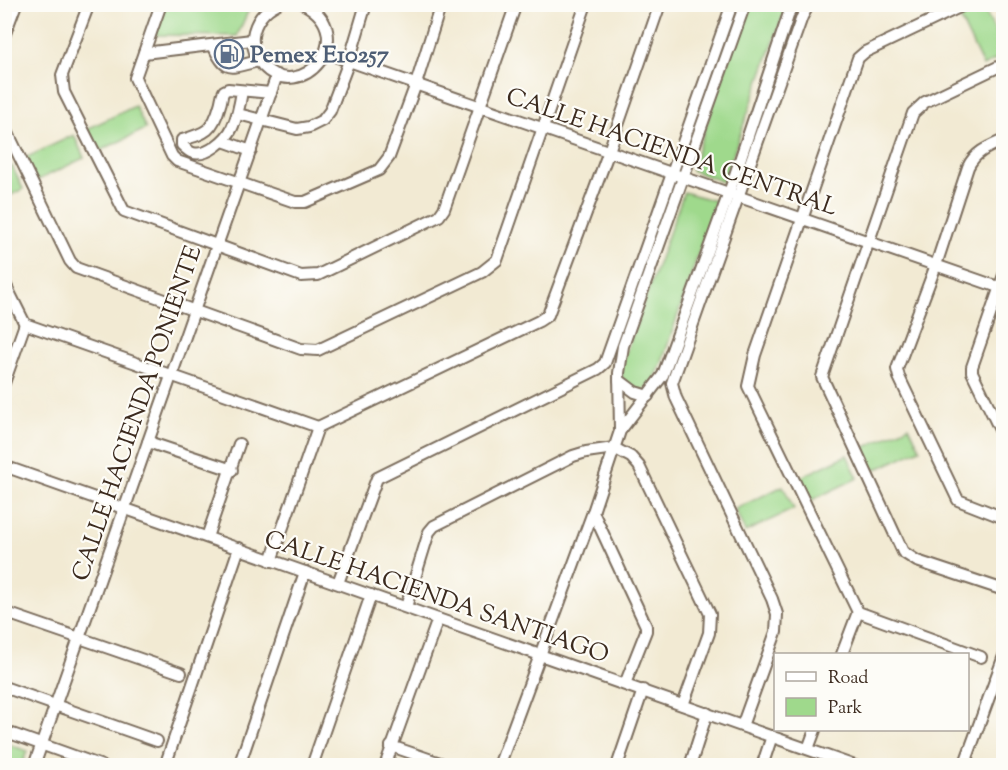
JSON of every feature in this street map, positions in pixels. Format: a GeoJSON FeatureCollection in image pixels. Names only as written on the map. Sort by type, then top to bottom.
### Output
{"type":"FeatureCollection","features":[{"type":"Feature","properties":{"kind":"street"},"geometry":{"type":"LineString","coordinates":[[4,36],[16,4]]}},
{"type":"Feature","properties":{"kind":"street"},"geometry":{"type":"LineString","coordinates":[[88,4],[62,75],[63,92],[124,212],[309,277],[318,275],[431,222],[439,216],[444,209],[516,4]]}},
{"type":"Feature","properties":{"kind":"street"},"geometry":{"type":"LineString","coordinates":[[161,4],[135,78],[172,156],[177,161],[295,202],[305,202],[379,170],[389,157],[416,84],[441,4]]}},
{"type":"Feature","properties":{"kind":"street"},"geometry":{"type":"LineString","coordinates":[[275,5],[258,20],[252,40],[254,50],[259,61],[267,70],[292,78],[306,74],[318,65],[326,53],[328,41],[327,29],[322,18],[304,4]]}},
{"type":"Feature","properties":{"kind":"street"},"geometry":{"type":"LineString","coordinates":[[238,114],[297,129],[309,127],[323,120],[330,111],[349,61],[366,4]]}},
{"type":"Feature","properties":{"kind":"street"},"geometry":{"type":"LineString","coordinates":[[4,125],[72,264],[82,271],[309,351],[318,350],[482,272],[497,260],[586,4]]}},
{"type":"Feature","properties":{"kind":"street"},"geometry":{"type":"LineString","coordinates":[[4,282],[25,324],[318,427],[548,315],[609,151],[660,4]]}},
{"type":"Feature","properties":{"kind":"street"},"geometry":{"type":"LineString","coordinates":[[620,431],[619,380],[623,346],[732,4]]}},
{"type":"Feature","properties":{"kind":"street"},"geometry":{"type":"LineString","coordinates":[[338,583],[377,478],[602,366],[609,356],[745,4]]}},
{"type":"Feature","properties":{"kind":"street"},"geometry":{"type":"LineString","coordinates":[[742,726],[776,632],[777,614],[672,387],[792,4]]}},
{"type":"Feature","properties":{"kind":"street"},"geometry":{"type":"LineString","coordinates":[[499,765],[593,512],[620,431],[663,375],[809,4]]}},
{"type":"Feature","properties":{"kind":"street"},"geometry":{"type":"LineString","coordinates":[[842,653],[855,607],[748,386],[755,355],[858,58],[865,52],[966,4]]}},
{"type":"Feature","properties":{"kind":"street"},"geometry":{"type":"LineString","coordinates":[[144,53],[252,40]]}},
{"type":"Feature","properties":{"kind":"street"},"geometry":{"type":"LineString","coordinates":[[213,45],[219,61],[224,66],[230,67],[259,61]]}},
{"type":"Feature","properties":{"kind":"street","name":"CALLE HACIENDA CENTRAL"},"geometry":{"type":"LineString","coordinates":[[326,53],[1001,288]]}},
{"type":"Feature","properties":{"kind":"street"},"geometry":{"type":"LineString","coordinates":[[1004,64],[925,102],[913,113],[822,375],[822,380],[903,552],[917,561],[1004,590]]}},
{"type":"Feature","properties":{"kind":"street","name":"CALLE HACIENDA PONIENTE"},"geometry":{"type":"LineString","coordinates":[[34,765],[277,75]]}},
{"type":"Feature","properties":{"kind":"street"},"geometry":{"type":"LineString","coordinates":[[242,91],[238,114],[231,131],[223,141],[207,152],[193,153],[182,145],[182,140],[196,137],[212,125],[224,91],[242,91],[271,93]]}},
{"type":"Feature","properties":{"kind":"street"},"geometry":{"type":"LineString","coordinates":[[1004,140],[978,153],[972,159],[897,373],[958,500],[1004,518]]}},
{"type":"Feature","properties":{"kind":"street"},"geometry":{"type":"LineString","coordinates":[[223,141],[251,151]]}},
{"type":"Feature","properties":{"kind":"street"},"geometry":{"type":"LineString","coordinates":[[190,165],[193,153]]}},
{"type":"Feature","properties":{"kind":"street"},"geometry":{"type":"LineString","coordinates":[[1004,275],[972,366],[972,372],[1004,438]]}},
{"type":"Feature","properties":{"kind":"street"},"geometry":{"type":"LineString","coordinates":[[4,383],[25,324]]}},
{"type":"Feature","properties":{"kind":"street"},"geometry":{"type":"LineString","coordinates":[[619,380],[635,393],[648,396]]}},
{"type":"Feature","properties":{"kind":"street"},"geometry":{"type":"LineString","coordinates":[[271,561],[318,427]]}},
{"type":"Feature","properties":{"kind":"street"},"geometry":{"type":"LineString","coordinates":[[148,442],[232,470]]}},
{"type":"Feature","properties":{"kind":"street"},"geometry":{"type":"LineString","coordinates":[[207,537],[232,470],[239,444]]}},
{"type":"Feature","properties":{"kind":"street"},"geometry":{"type":"LineString","coordinates":[[406,607],[429,532],[434,526],[573,456],[614,448],[631,457],[639,466],[710,614],[710,633],[684,705]]}},
{"type":"Feature","properties":{"kind":"street","name":"CALLE HACIENDA SANTIAGO"},"geometry":{"type":"LineString","coordinates":[[4,466],[643,690],[808,749],[836,762],[855,765]]}},
{"type":"Feature","properties":{"kind":"street"},"geometry":{"type":"LineString","coordinates":[[593,512],[646,626],[625,684]]}},
{"type":"Feature","properties":{"kind":"street"},"geometry":{"type":"LineString","coordinates":[[165,765],[239,548]]}},
{"type":"Feature","properties":{"kind":"street"},"geometry":{"type":"LineString","coordinates":[[239,765],[305,572]]}},
{"type":"Feature","properties":{"kind":"street"},"geometry":{"type":"LineString","coordinates":[[312,765],[371,595]]}},
{"type":"Feature","properties":{"kind":"street"},"geometry":{"type":"LineString","coordinates":[[855,607],[981,657]]}},
{"type":"Feature","properties":{"kind":"street"},"geometry":{"type":"LineString","coordinates":[[4,612],[181,673]]}},
{"type":"Feature","properties":{"kind":"street"},"geometry":{"type":"LineString","coordinates":[[384,765],[438,619]]}},
{"type":"Feature","properties":{"kind":"street"},"geometry":{"type":"LineString","coordinates":[[964,765],[1003,658]]}},
{"type":"Feature","properties":{"kind":"street"},"geometry":{"type":"LineString","coordinates":[[4,687],[157,741]]}},
{"type":"Feature","properties":{"kind":"street"},"geometry":{"type":"LineString","coordinates":[[616,765],[643,690]]}},
{"type":"Feature","properties":{"kind":"street"},"geometry":{"type":"LineString","coordinates":[[690,765],[707,713]]}},
{"type":"Feature","properties":{"kind":"street"},"geometry":{"type":"LineString","coordinates":[[4,731],[102,765]]}},
{"type":"Feature","properties":{"kind":"street"},"geometry":{"type":"LineString","coordinates":[[808,749],[814,731]]}},
{"type":"Feature","properties":{"kind":"street"},"geometry":{"type":"LineString","coordinates":[[762,765],[772,736]]}},
{"type":"Feature","properties":{"kind":"street"},"geometry":{"type":"LineString","coordinates":[[391,746],[449,765]]}},
{"type":"Feature","properties":{"kind":"green space"},"geometry":{"type":"Polygon","coordinates":[[[165,5],[251,5],[237,36],[155,35],[165,5]]]}},
{"type":"Feature","properties":{"kind":"green space"},"geometry":{"type":"Polygon","coordinates":[[[747,5],[785,5],[786,7],[723,182],[691,170],[747,5]]]}},
{"type":"Feature","properties":{"kind":"green space"},"geometry":{"type":"Polygon","coordinates":[[[983,7],[1004,49],[1003,56],[983,66],[960,18],[983,7]]]}},
{"type":"Feature","properties":{"kind":"green space"},"geometry":{"type":"Polygon","coordinates":[[[135,106],[146,129],[97,152],[87,129],[135,106]]]}},
{"type":"Feature","properties":{"kind":"green space"},"geometry":{"type":"Polygon","coordinates":[[[74,135],[84,158],[36,181],[25,158],[74,135]]]}},
{"type":"Feature","properties":{"kind":"green space"},"geometry":{"type":"Polygon","coordinates":[[[12,166],[23,189],[5,198],[5,169],[12,166]]]}},
{"type":"Feature","properties":{"kind":"green space"},"geometry":{"type":"Polygon","coordinates":[[[684,192],[716,201],[661,365],[649,385],[637,392],[622,378],[621,366],[684,192]]]}},
{"type":"Feature","properties":{"kind":"green space"},"geometry":{"type":"Polygon","coordinates":[[[909,426],[920,449],[871,472],[861,449],[909,426]]]}},
{"type":"Feature","properties":{"kind":"green space"},"geometry":{"type":"Polygon","coordinates":[[[847,455],[858,478],[810,501],[799,478],[847,455]]]}},
{"type":"Feature","properties":{"kind":"green space"},"geometry":{"type":"Polygon","coordinates":[[[783,486],[794,509],[745,532],[735,509],[783,486]]]}},
{"type":"Feature","properties":{"kind":"green space"},"geometry":{"type":"Polygon","coordinates":[[[5,743],[27,751],[22,765],[5,765],[5,743]]]}},
{"type":"Feature","properties":{"kind":"place","name":"Pemex E10257"},"geometry":{"type":"Point","coordinates":[229,54]}}]}
